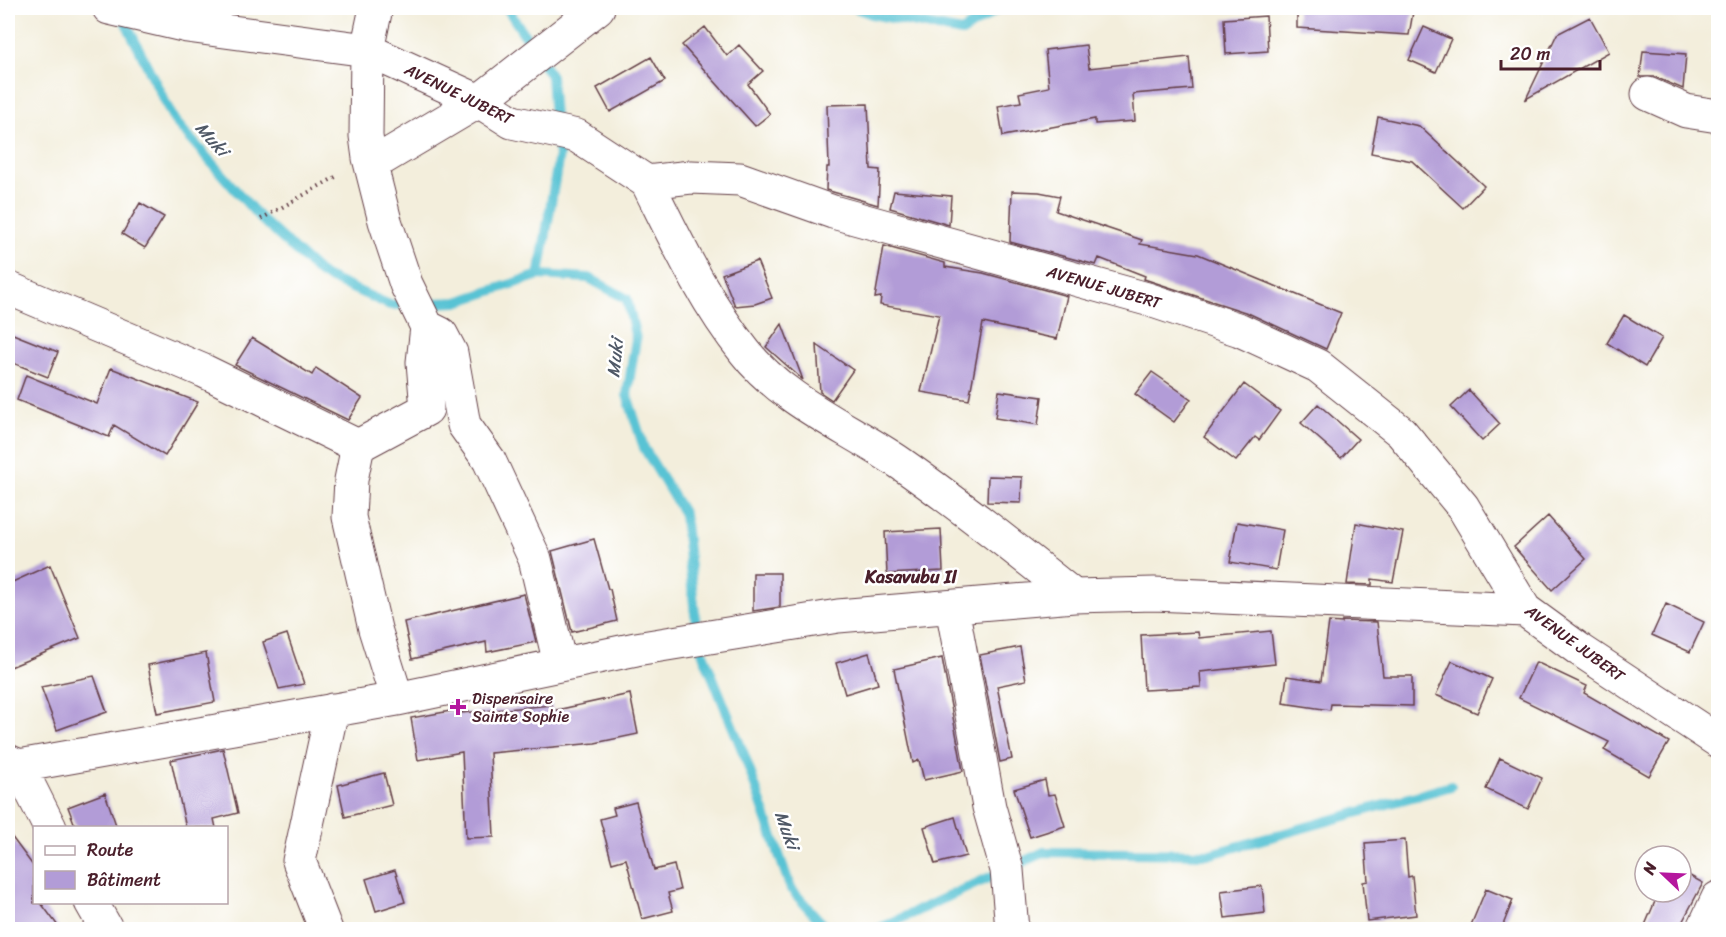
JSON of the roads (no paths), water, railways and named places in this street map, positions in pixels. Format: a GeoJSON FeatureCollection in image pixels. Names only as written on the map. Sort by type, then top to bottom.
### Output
{"type":"FeatureCollection","features":[{"type":"Feature","properties":{"kind":"street","name":"AVENUE JUBERT"},"geometry":{"type":"LineString","coordinates":[[109,8],[187,26],[367,50],[479,101],[512,122],[577,136],[646,182],[691,177],[740,179],[833,212],[1147,298],[1240,330],[1318,366],[1401,432],[1463,507],[1525,610],[1580,650],[1719,741]]}},
{"type":"Feature","properties":{"kind":"street"},"geometry":{"type":"LineString","coordinates":[[376,8],[367,50],[366,136],[369,158],[385,221],[406,284],[427,327],[423,362],[427,409]]}},
{"type":"Feature","properties":{"kind":"street"},"geometry":{"type":"LineString","coordinates":[[369,158],[384,158],[479,101],[598,8]]}},
{"type":"Feature","properties":{"kind":"street"},"geometry":{"type":"LineString","coordinates":[[1648,94],[1686,111],[1719,116]]}},
{"type":"Feature","properties":{"kind":"street"},"geometry":{"type":"LineString","coordinates":[[646,182],[711,303],[745,353],[781,387],[899,463],[977,518],[1074,596]]}},
{"type":"Feature","properties":{"kind":"street"},"geometry":{"type":"LineString","coordinates":[[8,288],[204,371],[358,446]]}},
{"type":"Feature","properties":{"kind":"street"},"geometry":{"type":"LineString","coordinates":[[427,327],[441,334],[451,352],[464,425],[489,460],[535,559],[560,664]]}},
{"type":"Feature","properties":{"kind":"street"},"geometry":{"type":"LineString","coordinates":[[358,446],[387,433],[427,409]]}},
{"type":"Feature","properties":{"kind":"street"},"geometry":{"type":"LineString","coordinates":[[427,409],[464,425]]}},
{"type":"Feature","properties":{"kind":"street"},"geometry":{"type":"LineString","coordinates":[[358,446],[351,480],[349,517],[375,629],[397,699]]}},
{"type":"Feature","properties":{"kind":"street"},"geometry":{"type":"LineString","coordinates":[[50,826],[13,764],[397,699],[560,664],[838,616],[1074,596],[1154,594],[1525,610]]}},
{"type":"Feature","properties":{"kind":"street"},"geometry":{"type":"LineString","coordinates":[[952,607],[989,807],[1007,870],[1012,930]]}},
{"type":"Feature","properties":{"kind":"street"},"geometry":{"type":"LineString","coordinates":[[326,930],[299,861],[332,710]]}},
{"type":"Feature","properties":{"kind":"street"},"geometry":{"type":"LineString","coordinates":[[1703,930],[1719,898]]}},
{"type":"Feature","properties":{"kind":"street"},"geometry":{"type":"LineString","coordinates":[[92,904],[107,930]]}},
{"type":"Feature","properties":{"kind":"waterway"},"geometry":{"type":"LineString","coordinates":[[507,8],[551,76],[559,155],[539,275]]}},
{"type":"Feature","properties":{"kind":"waterway"},"geometry":{"type":"LineString","coordinates":[[856,8],[872,14],[962,32],[999,8]]}},
{"type":"Feature","properties":{"kind":"waterway","name":"Muki"},"geometry":{"type":"LineString","coordinates":[[123,17],[174,120],[261,219],[322,275],[390,305],[457,302],[539,275],[589,278],[627,299],[636,339],[627,395],[644,448],[684,514],[698,641],[745,757],[791,889],[828,930]]}},
{"type":"Feature","properties":{"kind":"waterway"},"geometry":{"type":"LineString","coordinates":[[876,930],[1044,852],[1211,854],[1451,786]]}},
{"type":"Feature","properties":{"kind":"place","name":"Dispensaire Sainte Sophie"},"geometry":{"type":"Point","coordinates":[458,707]}},
{"type":"Feature","properties":{"kind":"district","name":"Kasavubu II"},"geometry":{"type":"Point","coordinates":[911,577]}}]}
